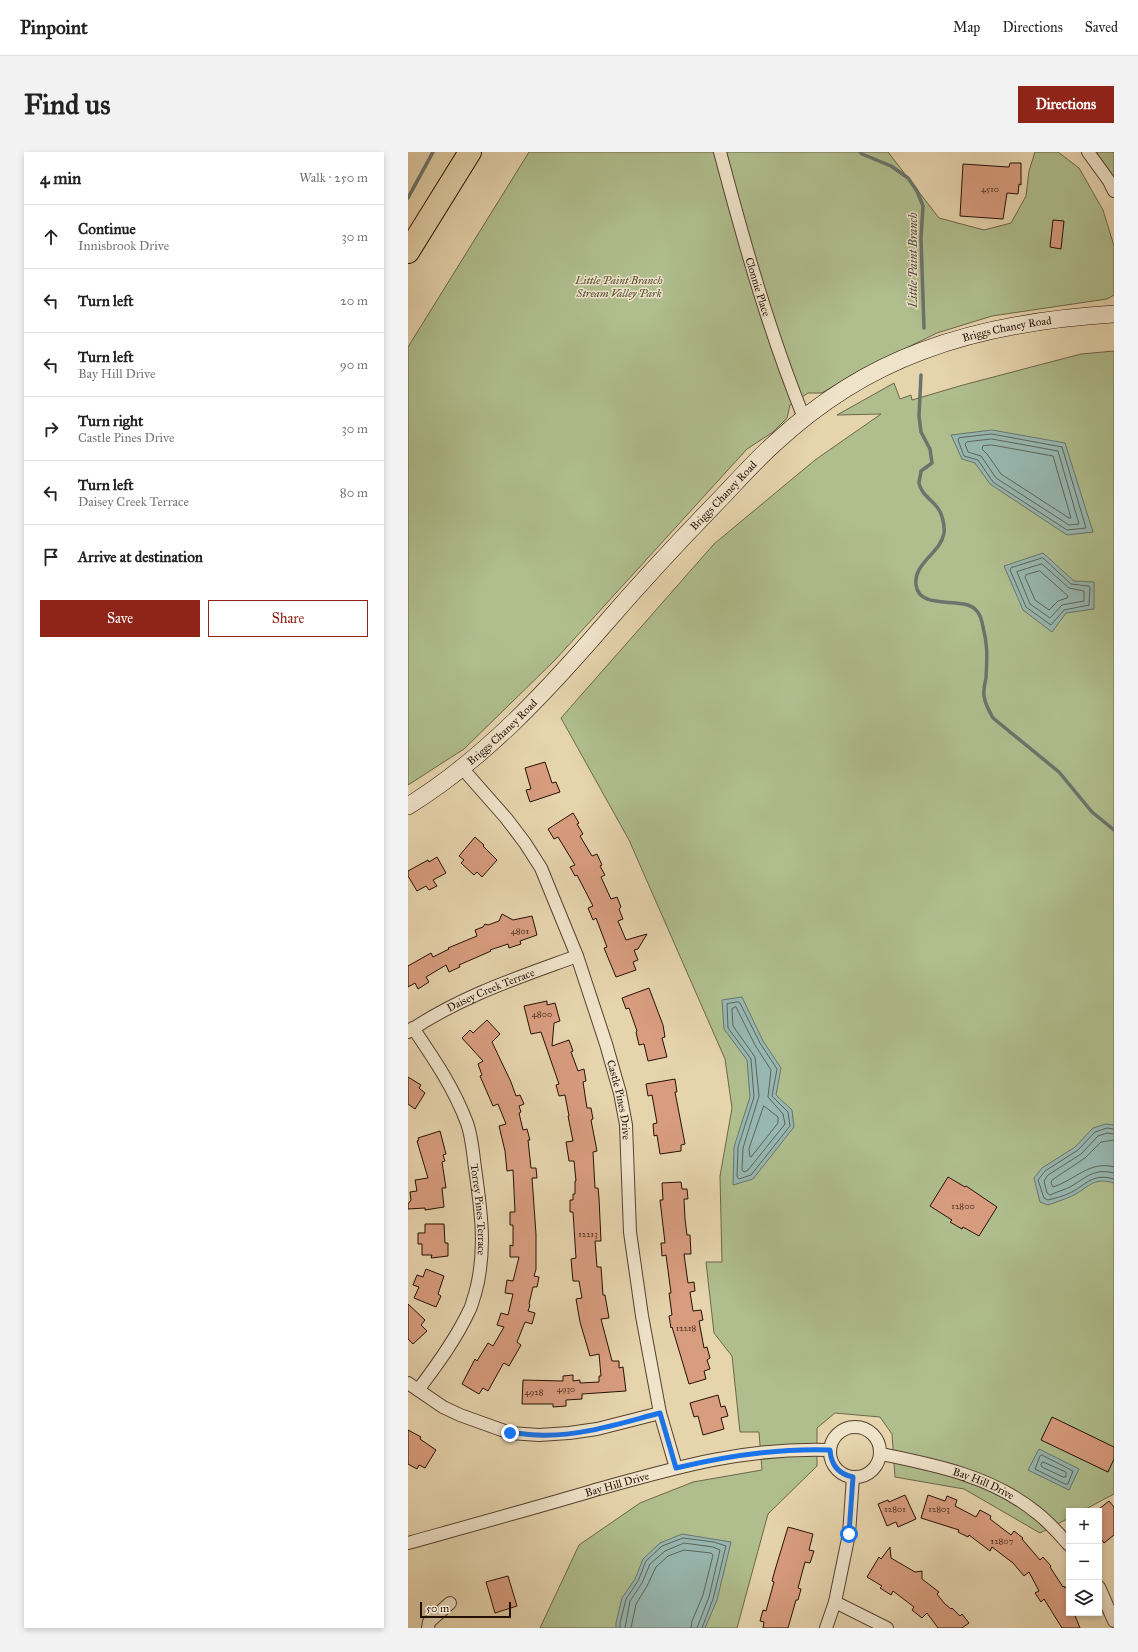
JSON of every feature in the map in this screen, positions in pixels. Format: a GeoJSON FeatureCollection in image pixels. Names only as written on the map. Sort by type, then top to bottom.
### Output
{"type":"FeatureCollection","features":[{"type":"Feature","properties":{"kind":"highway"},"geometry":{"type":"LineString","coordinates":[[408,252],[470,152]]}},
{"type":"Feature","properties":{"kind":"main road","name":"Briggs Chaney Road"},"geometry":{"type":"LineString","coordinates":[[408,806],[432,791],[462,768],[536,702],[667,554],[775,443],[804,418],[827,401],[877,371],[922,351],[993,330],[1083,316],[1114,314]]}},
{"type":"Feature","properties":{"kind":"street","name":"Clonnie Place"},"geometry":{"type":"LineString","coordinates":[[720,152],[742,236],[789,381],[804,418]]}},
{"type":"Feature","properties":{"kind":"street"},"geometry":{"type":"LineString","coordinates":[[1088,152],[1109,181],[1114,192]]}},
{"type":"Feature","properties":{"kind":"street","name":"Castle Pines Drive"},"geometry":{"type":"LineString","coordinates":[[462,768],[506,818],[525,843],[540,868],[577,956],[606,1044],[620,1093],[626,1125],[630,1232],[633,1263],[644,1330],[660,1413],[676,1468]]}},
{"type":"Feature","properties":{"kind":"street","name":"Daisey Creek Terrace"},"geometry":{"type":"LineString","coordinates":[[411,1030],[438,1012],[460,1001],[577,956]]}},
{"type":"Feature","properties":{"kind":"street","name":"Torrey Pines Terrace"},"geometry":{"type":"LineString","coordinates":[[411,1030],[446,1078],[468,1125],[480,1201],[483,1244],[482,1263],[478,1284],[470,1310],[442,1358],[418,1390]]}},
{"type":"Feature","properties":{"kind":"street"},"geometry":{"type":"LineString","coordinates":[[408,1383],[443,1407],[460,1415],[510,1433],[539,1435],[597,1429],[660,1413]]}},
{"type":"Feature","properties":{"kind":"street"},"geometry":{"type":"LineString","coordinates":[[858,1426],[865,1428],[877,1439],[881,1454],[879,1461],[868,1473],[853,1477],[839,1471],[831,1458],[830,1450],[832,1442],[842,1430],[858,1426]]}},
{"type":"Feature","properties":{"kind":"street","name":"Bay Hill Drive"},"geometry":{"type":"LineString","coordinates":[[408,1543],[676,1468],[706,1461],[757,1452],[801,1449],[830,1450]]}},
{"type":"Feature","properties":{"kind":"street","name":"Bay Hill Drive"},"geometry":{"type":"LineString","coordinates":[[881,1454],[961,1472],[991,1485],[1020,1501],[1036,1512],[1068,1544]]}},
{"type":"Feature","properties":{"kind":"street"},"geometry":{"type":"LineString","coordinates":[[826,1628],[835,1602],[849,1534],[853,1477]]}},
{"type":"Feature","properties":{"kind":"street"},"geometry":{"type":"LineString","coordinates":[[1102,1594],[1114,1621]]}},
{"type":"Feature","properties":{"kind":"street"},"geometry":{"type":"LineString","coordinates":[[835,1602],[887,1628]]}},
{"type":"Feature","properties":{"kind":"street"},"geometry":{"type":"LineString","coordinates":[[428,1628],[429,1622],[450,1604]]}},
{"type":"Feature","properties":{"kind":"green space","name":"Little Paint Branch Stream Valley Park"},"geometry":{"type":"Polygon","coordinates":[[[529,152],[888,152],[939,218],[984,230],[1011,223],[1026,196],[1029,171],[1035,152],[1058,152],[1079,168],[1103,210],[1114,246],[1114,295],[1107,299],[992,316],[937,333],[855,373],[822,393],[808,393],[790,405],[787,418],[773,432],[747,449],[555,660],[464,749],[408,785],[408,347],[529,152]]]}},
{"type":"Feature","properties":{"kind":"green space"},"geometry":{"type":"Polygon","coordinates":[[[1096,152],[1114,152],[1114,177],[1096,152]]]}},
{"type":"Feature","properties":{"kind":"green space"},"geometry":{"type":"Polygon","coordinates":[[[1114,351],[1114,1494],[1088,1508],[1066,1508],[1066,1520],[1040,1533],[964,1489],[895,1477],[892,1434],[880,1417],[835,1413],[817,1428],[817,1466],[768,1514],[737,1628],[540,1628],[579,1545],[640,1503],[693,1482],[762,1470],[759,1432],[740,1432],[732,1356],[714,1333],[706,1262],[722,1262],[720,1176],[732,1108],[725,1059],[629,840],[561,718],[714,544],[815,460],[881,414],[837,415],[894,383],[900,399],[911,395],[912,400],[1081,354],[1114,351]]]}},
{"type":"Feature","properties":{"kind":"water"},"geometry":{"type":"Polygon","coordinates":[[[992,430],[1065,443],[1093,532],[1067,535],[990,484],[975,463],[962,459],[951,435],[992,430]]]}},
{"type":"Feature","properties":{"kind":"water"},"geometry":{"type":"Polygon","coordinates":[[[1043,553],[1074,581],[1094,582],[1094,609],[1066,613],[1052,632],[1023,610],[1004,566],[1043,553]]]}},
{"type":"Feature","properties":{"kind":"water"},"geometry":{"type":"Polygon","coordinates":[[[742,997],[763,1041],[781,1068],[776,1095],[792,1110],[794,1127],[753,1179],[733,1185],[734,1147],[750,1097],[747,1060],[724,1029],[722,1000],[742,997]]]}},
{"type":"Feature","properties":{"kind":"water"},"geometry":{"type":"Polygon","coordinates":[[[1106,1124],[1114,1125],[1114,1183],[1102,1181],[1092,1183],[1074,1195],[1048,1205],[1040,1202],[1034,1178],[1042,1168],[1075,1147],[1093,1128],[1106,1124]]]}},
{"type":"Feature","properties":{"kind":"water"},"geometry":{"type":"Polygon","coordinates":[[[1039,1449],[1079,1469],[1069,1490],[1028,1470],[1039,1449]]]}},
{"type":"Feature","properties":{"kind":"water"},"geometry":{"type":"Polygon","coordinates":[[[682,1534],[731,1542],[717,1600],[705,1628],[616,1628],[622,1598],[635,1579],[643,1559],[660,1543],[682,1534]]]}},
{"type":"Feature","properties":{"kind":"building"},"geometry":{"type":"Polygon","coordinates":[[[1010,163],[1021,163],[1021,185],[1019,184],[1018,194],[1007,193],[1003,219],[960,216],[963,164],[1009,167],[1010,163]]]}},
{"type":"Feature","properties":{"kind":"building"},"geometry":{"type":"Polygon","coordinates":[[[1053,220],[1064,221],[1061,249],[1050,247],[1053,220]]]}},
{"type":"Feature","properties":{"kind":"building"},"geometry":{"type":"Polygon","coordinates":[[[545,762],[552,783],[556,782],[560,792],[530,802],[526,790],[531,789],[525,768],[545,762]]]}},
{"type":"Feature","properties":{"kind":"building"},"geometry":{"type":"Polygon","coordinates":[[[573,813],[583,834],[580,836],[592,856],[597,854],[602,865],[600,866],[605,875],[601,877],[611,899],[617,897],[621,907],[619,909],[623,919],[618,921],[626,940],[647,934],[638,949],[634,950],[638,960],[633,962],[636,970],[616,977],[604,948],[607,947],[596,918],[593,920],[588,908],[593,906],[577,875],[575,876],[570,867],[575,865],[558,837],[554,839],[548,829],[573,813]]]}},
{"type":"Feature","properties":{"kind":"building"},"geometry":{"type":"Polygon","coordinates":[[[475,837],[497,860],[482,877],[477,872],[474,875],[461,863],[464,860],[459,856],[475,837]]]}},
{"type":"Feature","properties":{"kind":"building"},"geometry":{"type":"Polygon","coordinates":[[[437,857],[446,873],[433,880],[437,886],[429,890],[426,886],[417,891],[408,876],[408,871],[428,860],[429,862],[437,857]]]}},
{"type":"Feature","properties":{"kind":"building"},"geometry":{"type":"Polygon","coordinates":[[[502,914],[513,920],[532,916],[537,935],[520,941],[521,944],[509,948],[508,944],[490,950],[491,951],[459,965],[460,967],[449,972],[446,965],[426,977],[429,982],[418,989],[415,983],[408,987],[408,966],[431,953],[433,957],[449,949],[448,948],[477,936],[475,930],[483,927],[485,924],[488,925],[499,921],[502,914]]]}},
{"type":"Feature","properties":{"kind":"building"},"geometry":{"type":"Polygon","coordinates":[[[649,988],[663,1025],[665,1037],[662,1038],[667,1057],[648,1061],[644,1044],[639,1045],[637,1031],[629,1008],[626,1009],[622,998],[649,988]]]}},
{"type":"Feature","properties":{"kind":"building"},"geometry":{"type":"Polygon","coordinates":[[[547,1001],[547,1005],[555,1003],[560,1021],[554,1023],[552,1046],[569,1040],[573,1051],[571,1052],[578,1071],[584,1069],[586,1081],[583,1082],[587,1108],[591,1108],[593,1119],[591,1120],[597,1151],[593,1152],[595,1188],[598,1188],[599,1198],[601,1241],[595,1241],[597,1267],[601,1267],[603,1295],[605,1295],[609,1318],[601,1319],[612,1361],[619,1361],[619,1368],[623,1367],[626,1391],[582,1394],[582,1399],[566,1400],[566,1406],[553,1407],[553,1404],[522,1404],[523,1380],[563,1381],[563,1376],[573,1375],[573,1381],[580,1380],[580,1383],[599,1382],[599,1376],[601,1376],[599,1354],[590,1356],[580,1322],[576,1299],[582,1298],[579,1281],[573,1281],[571,1259],[576,1258],[573,1212],[570,1212],[570,1200],[573,1200],[573,1194],[575,1194],[576,1181],[574,1161],[569,1161],[566,1142],[573,1141],[565,1095],[559,1096],[556,1085],[559,1084],[541,1032],[531,1034],[524,1006],[547,1001]]]}},
{"type":"Feature","properties":{"kind":"building"},"geometry":{"type":"Polygon","coordinates":[[[487,1020],[500,1034],[492,1042],[516,1096],[520,1095],[524,1104],[519,1106],[521,1112],[519,1113],[523,1130],[527,1129],[530,1140],[528,1140],[531,1168],[536,1168],[537,1178],[532,1178],[536,1234],[536,1269],[534,1276],[539,1277],[537,1287],[533,1287],[529,1304],[528,1311],[535,1313],[532,1324],[525,1322],[517,1342],[521,1345],[509,1366],[504,1363],[488,1391],[483,1388],[479,1394],[462,1384],[475,1359],[477,1361],[488,1343],[493,1346],[504,1327],[497,1325],[501,1313],[508,1315],[513,1294],[505,1293],[507,1280],[513,1281],[519,1257],[510,1257],[510,1245],[513,1246],[513,1225],[510,1225],[510,1212],[515,1212],[513,1170],[507,1171],[505,1151],[499,1126],[506,1124],[498,1104],[493,1106],[480,1076],[482,1075],[478,1064],[483,1061],[462,1038],[470,1030],[473,1033],[487,1020]]]}},
{"type":"Feature","properties":{"kind":"building"},"geometry":{"type":"Polygon","coordinates":[[[408,1077],[421,1085],[419,1088],[425,1093],[415,1109],[408,1104],[408,1077]]]}},
{"type":"Feature","properties":{"kind":"building"},"geometry":{"type":"Polygon","coordinates":[[[675,1079],[677,1092],[675,1092],[685,1144],[681,1145],[681,1151],[660,1154],[657,1135],[654,1136],[653,1124],[657,1123],[652,1095],[648,1096],[646,1084],[675,1079]]]}},
{"type":"Feature","properties":{"kind":"building"},"geometry":{"type":"Polygon","coordinates":[[[440,1131],[446,1154],[443,1155],[445,1161],[442,1162],[446,1188],[442,1188],[444,1207],[425,1210],[425,1208],[408,1209],[408,1204],[411,1200],[410,1192],[417,1191],[415,1180],[428,1178],[417,1141],[419,1140],[418,1138],[440,1131]]]}},
{"type":"Feature","properties":{"kind":"building"},"geometry":{"type":"Polygon","coordinates":[[[948,1177],[965,1187],[966,1186],[997,1207],[979,1236],[950,1222],[952,1220],[930,1206],[948,1177]]]}},
{"type":"Feature","properties":{"kind":"building"},"geometry":{"type":"Polygon","coordinates":[[[681,1182],[682,1189],[687,1189],[688,1199],[684,1199],[685,1219],[687,1235],[690,1235],[691,1254],[684,1254],[688,1283],[694,1282],[695,1291],[690,1292],[693,1311],[701,1310],[703,1320],[699,1321],[704,1348],[707,1347],[710,1358],[707,1360],[710,1369],[704,1371],[706,1379],[689,1384],[672,1327],[671,1328],[669,1316],[672,1315],[669,1293],[671,1293],[666,1255],[662,1256],[661,1243],[665,1243],[660,1200],[663,1200],[662,1183],[681,1182]]]}},
{"type":"Feature","properties":{"kind":"building"},"geometry":{"type":"Polygon","coordinates":[[[425,1224],[444,1224],[445,1243],[448,1243],[448,1256],[431,1258],[432,1255],[422,1255],[422,1244],[418,1244],[418,1233],[425,1233],[425,1224]]]}},
{"type":"Feature","properties":{"kind":"building"},"geometry":{"type":"Polygon","coordinates":[[[426,1269],[444,1276],[438,1294],[441,1296],[436,1307],[414,1298],[419,1287],[413,1285],[417,1275],[423,1277],[426,1269]]]}},
{"type":"Feature","properties":{"kind":"building"},"geometry":{"type":"Polygon","coordinates":[[[408,1304],[425,1320],[421,1325],[427,1331],[413,1344],[408,1339],[408,1304]]]}},
{"type":"Feature","properties":{"kind":"building"},"geometry":{"type":"Polygon","coordinates":[[[718,1395],[721,1407],[725,1406],[728,1416],[721,1418],[724,1429],[703,1435],[698,1416],[694,1417],[690,1403],[718,1395]]]}},
{"type":"Feature","properties":{"kind":"building"},"geometry":{"type":"Polygon","coordinates":[[[1052,1417],[1114,1447],[1114,1459],[1108,1472],[1041,1440],[1052,1417]]]}},
{"type":"Feature","properties":{"kind":"building"},"geometry":{"type":"Polygon","coordinates":[[[408,1430],[421,1437],[420,1439],[436,1450],[425,1468],[419,1465],[417,1469],[408,1464],[408,1430]]]}},
{"type":"Feature","properties":{"kind":"building"},"geometry":{"type":"Polygon","coordinates":[[[905,1495],[916,1519],[898,1527],[896,1522],[887,1526],[878,1504],[888,1500],[889,1502],[905,1495]]]}},
{"type":"Feature","properties":{"kind":"building"},"geometry":{"type":"Polygon","coordinates":[[[928,1495],[945,1501],[947,1496],[957,1500],[955,1506],[976,1517],[980,1510],[991,1516],[990,1519],[1011,1535],[1014,1531],[1023,1538],[1022,1539],[1040,1560],[1043,1557],[1051,1566],[1050,1567],[1063,1587],[1066,1587],[1066,1616],[1075,1616],[1080,1628],[1062,1628],[1044,1599],[1041,1602],[1035,1593],[1039,1591],[1029,1572],[1024,1576],[1013,1563],[992,1547],[990,1551],[969,1535],[968,1537],[958,1532],[959,1530],[921,1518],[928,1495]]]}},
{"type":"Feature","properties":{"kind":"building"},"geometry":{"type":"Polygon","coordinates":[[[1109,1501],[1114,1507],[1114,1535],[1104,1543],[1102,1540],[1102,1508],[1100,1508],[1109,1501]]]}},
{"type":"Feature","properties":{"kind":"building"},"geometry":{"type":"Polygon","coordinates":[[[788,1527],[813,1534],[809,1550],[814,1551],[810,1563],[805,1562],[798,1588],[801,1589],[798,1600],[796,1600],[788,1628],[763,1628],[764,1622],[760,1621],[763,1610],[766,1611],[774,1582],[772,1581],[788,1527]]]}},
{"type":"Feature","properties":{"kind":"building"},"geometry":{"type":"Polygon","coordinates":[[[890,1547],[891,1558],[915,1572],[922,1571],[922,1579],[939,1592],[937,1594],[944,1603],[960,1616],[962,1614],[969,1623],[962,1628],[938,1628],[927,1613],[922,1618],[912,1610],[914,1607],[893,1591],[891,1595],[880,1588],[882,1586],[867,1577],[879,1557],[881,1559],[890,1547]]]}},
{"type":"Feature","properties":{"kind":"building"},"geometry":{"type":"Polygon","coordinates":[[[508,1576],[517,1606],[495,1613],[486,1582],[508,1576]]]}},
{"type":"Feature","properties":{"kind":"waterway"},"geometry":{"type":"LineString","coordinates":[[408,198],[433,152]]}},
{"type":"Feature","properties":{"kind":"waterway","name":"Little Paint Branch"},"geometry":{"type":"LineString","coordinates":[[860,152],[891,166],[908,178],[917,191],[923,206],[921,238],[924,328]]}},
{"type":"Feature","properties":{"kind":"waterway","name":"Little Paint Branch"},"geometry":{"type":"LineString","coordinates":[[921,375],[919,416],[921,432],[930,449],[932,463],[921,471],[919,483],[924,493],[939,510],[943,519],[944,533],[942,540],[923,564],[916,577],[916,585],[919,593],[925,598],[933,601],[961,604],[970,606],[976,610],[980,616],[985,634],[987,658],[984,696],[986,705],[993,718],[1059,772],[1092,812],[1114,830]]}},
{"type":"Feature","properties":{"kind":"route"},"geometry":{"type":"LineString","coordinates":[[510,1433],[539,1435],[569,1433],[597,1429],[660,1413],[676,1468],[742,1454],[801,1449],[830,1450],[834,1465],[839,1471],[853,1477],[849,1534]]}}]}
